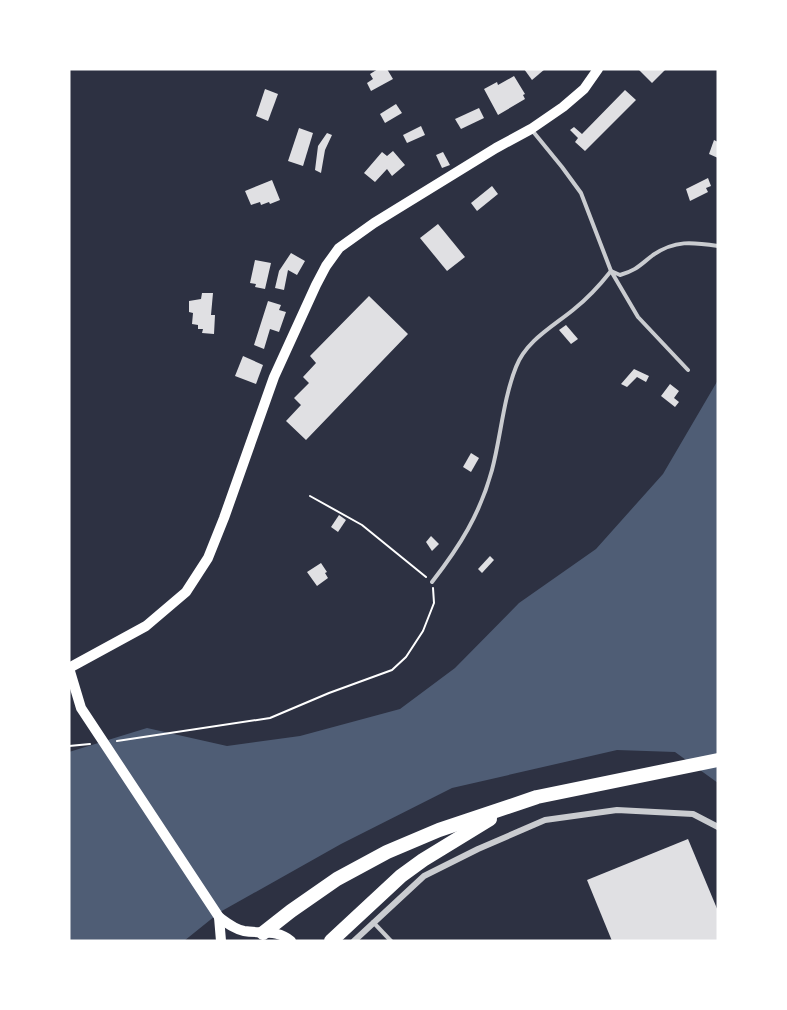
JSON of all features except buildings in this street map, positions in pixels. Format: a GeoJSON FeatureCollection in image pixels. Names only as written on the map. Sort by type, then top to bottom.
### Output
{"type":"FeatureCollection","features":[{"type":"Feature","properties":{"kind":"highway"},"geometry":{"type":"LineString","coordinates":[[263,933],[337,879],[387,852],[439,830],[537,797],[718,760]]}},
{"type":"Feature","properties":{"kind":"highway"},"geometry":{"type":"LineString","coordinates":[[331,941],[423,860],[512,806]]}},
{"type":"Feature","properties":{"kind":"main road"},"geometry":{"type":"LineString","coordinates":[[291,941],[278,934],[232,927],[219,917],[81,708],[69,668],[146,627],[186,592],[208,558],[274,377],[316,285],[339,248],[382,218],[496,147],[531,129],[563,107],[584,89],[598,69]]}},
{"type":"Feature","properties":{"kind":"main road"},"geometry":{"type":"LineString","coordinates":[[69,699],[81,708]]}},
{"type":"Feature","properties":{"kind":"main road"},"geometry":{"type":"LineString","coordinates":[[219,917],[221,941]]}},
{"type":"Feature","properties":{"kind":"main road"},"geometry":{"type":"LineString","coordinates":[[249,941],[263,933]]}},
{"type":"Feature","properties":{"kind":"street"},"geometry":{"type":"LineString","coordinates":[[354,941],[424,876],[478,849],[545,820],[617,810],[693,814],[718,827]]}},
{"type":"Feature","properties":{"kind":"lane"},"geometry":{"type":"LineString","coordinates":[[531,129],[580,193],[611,271],[638,317],[688,370]]}},
{"type":"Feature","properties":{"kind":"lane"},"geometry":{"type":"LineString","coordinates":[[611,271],[620,275],[634,271],[661,251],[684,242],[718,246]]}},
{"type":"Feature","properties":{"kind":"lane"},"geometry":{"type":"LineString","coordinates":[[432,582],[458,549],[481,504],[492,469],[516,368],[526,348],[575,308],[611,271]]}},
{"type":"Feature","properties":{"kind":"lane"},"geometry":{"type":"LineString","coordinates":[[373,922],[392,941]]}},
{"type":"Feature","properties":{"kind":"path"},"geometry":{"type":"LineString","coordinates":[[117,741],[270,718],[392,670],[406,657],[423,631],[434,603],[432,582],[362,525],[309,496]]}},
{"type":"Feature","properties":{"kind":"path"},"geometry":{"type":"LineString","coordinates":[[69,746],[95,743]]}},
{"type":"Feature","properties":{"kind":"water"},"geometry":{"type":"Polygon","coordinates":[[[718,380],[718,783],[675,752],[617,750],[452,788],[341,844],[220,912],[184,941],[69,941],[69,752],[147,728],[227,746],[300,736],[400,709],[455,668],[519,603],[596,549],[663,474],[718,380]]]}}]}
